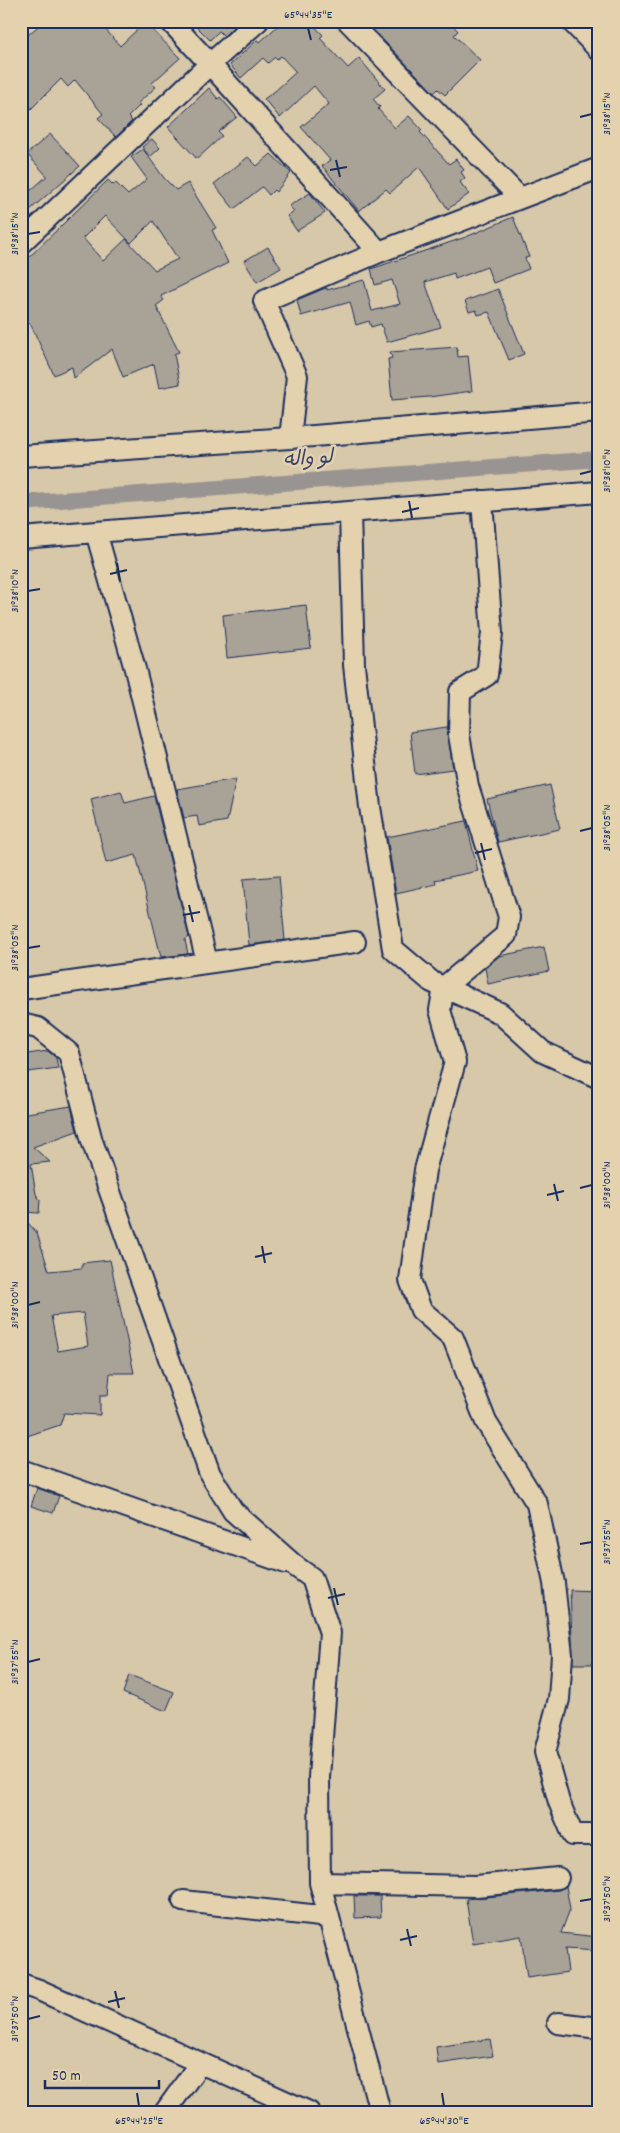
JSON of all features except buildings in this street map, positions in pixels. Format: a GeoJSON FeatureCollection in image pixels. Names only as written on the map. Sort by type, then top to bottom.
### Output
{"type":"FeatureCollection","features":[{"type":"Feature","properties":{"kind":"street"},"geometry":{"type":"LineString","coordinates":[[170,21],[379,252]]}},
{"type":"Feature","properties":{"kind":"street"},"geometry":{"type":"LineString","coordinates":[[21,243],[258,21]]}},
{"type":"Feature","properties":{"kind":"street"},"geometry":{"type":"LineString","coordinates":[[348,21],[520,197]]}},
{"type":"Feature","properties":{"kind":"street"},"geometry":{"type":"LineString","coordinates":[[571,21],[599,50]]}},
{"type":"Feature","properties":{"kind":"street"},"geometry":{"type":"LineString","coordinates":[[290,438],[297,376],[264,300],[379,252],[599,168]]}},
{"type":"Feature","properties":{"kind":"street"},"geometry":{"type":"LineString","coordinates":[[21,456],[290,438],[599,412]]}},
{"type":"Feature","properties":{"kind":"street"},"geometry":{"type":"LineString","coordinates":[[21,538],[599,492]]}},
{"type":"Feature","properties":{"kind":"street"},"geometry":{"type":"LineString","coordinates":[[482,501],[492,632],[487,675],[460,692],[459,735],[468,786],[509,916],[506,936],[444,987],[440,1010],[455,1062],[425,1170],[410,1280],[421,1310],[454,1338],[486,1422],[537,1504],[554,1583],[562,1655],[559,1699],[545,1752],[559,1802],[573,1835],[599,1835]]}},
{"type":"Feature","properties":{"kind":"street"},"geometry":{"type":"LineString","coordinates":[[350,512],[354,664],[370,807],[393,950],[432,982],[500,1013],[543,1052],[599,1078]]}},
{"type":"Feature","properties":{"kind":"street"},"geometry":{"type":"LineString","coordinates":[[96,532],[135,669],[207,962]]}},
{"type":"Feature","properties":{"kind":"street"},"geometry":{"type":"LineString","coordinates":[[21,989],[355,942]]}},
{"type":"Feature","properties":{"kind":"street"},"geometry":{"type":"LineString","coordinates":[[21,1024],[38,1028],[70,1053],[92,1141],[210,1474],[233,1511],[295,1566],[312,1578],[330,1633],[319,1777],[320,1882],[380,2112]]}},
{"type":"Feature","properties":{"kind":"street"},"geometry":{"type":"LineString","coordinates":[[21,1470],[295,1566]]}},
{"type":"Feature","properties":{"kind":"street"},"geometry":{"type":"LineString","coordinates":[[320,1882],[476,1886],[558,1878]]}},
{"type":"Feature","properties":{"kind":"street"},"geometry":{"type":"LineString","coordinates":[[183,1902],[329,1917]]}},
{"type":"Feature","properties":{"kind":"street"},"geometry":{"type":"LineString","coordinates":[[21,1984],[39,1990],[309,2112]]}},
{"type":"Feature","properties":{"kind":"street"},"geometry":{"type":"LineString","coordinates":[[558,2023],[599,2028]]}},
{"type":"Feature","properties":{"kind":"street"},"geometry":{"type":"LineString","coordinates":[[165,2112],[200,2063]]}},
{"type":"Feature","properties":{"kind":"waterway","name":"لو واله"},"geometry":{"type":"LineString","coordinates":[[21,503],[599,459]]}}]}
